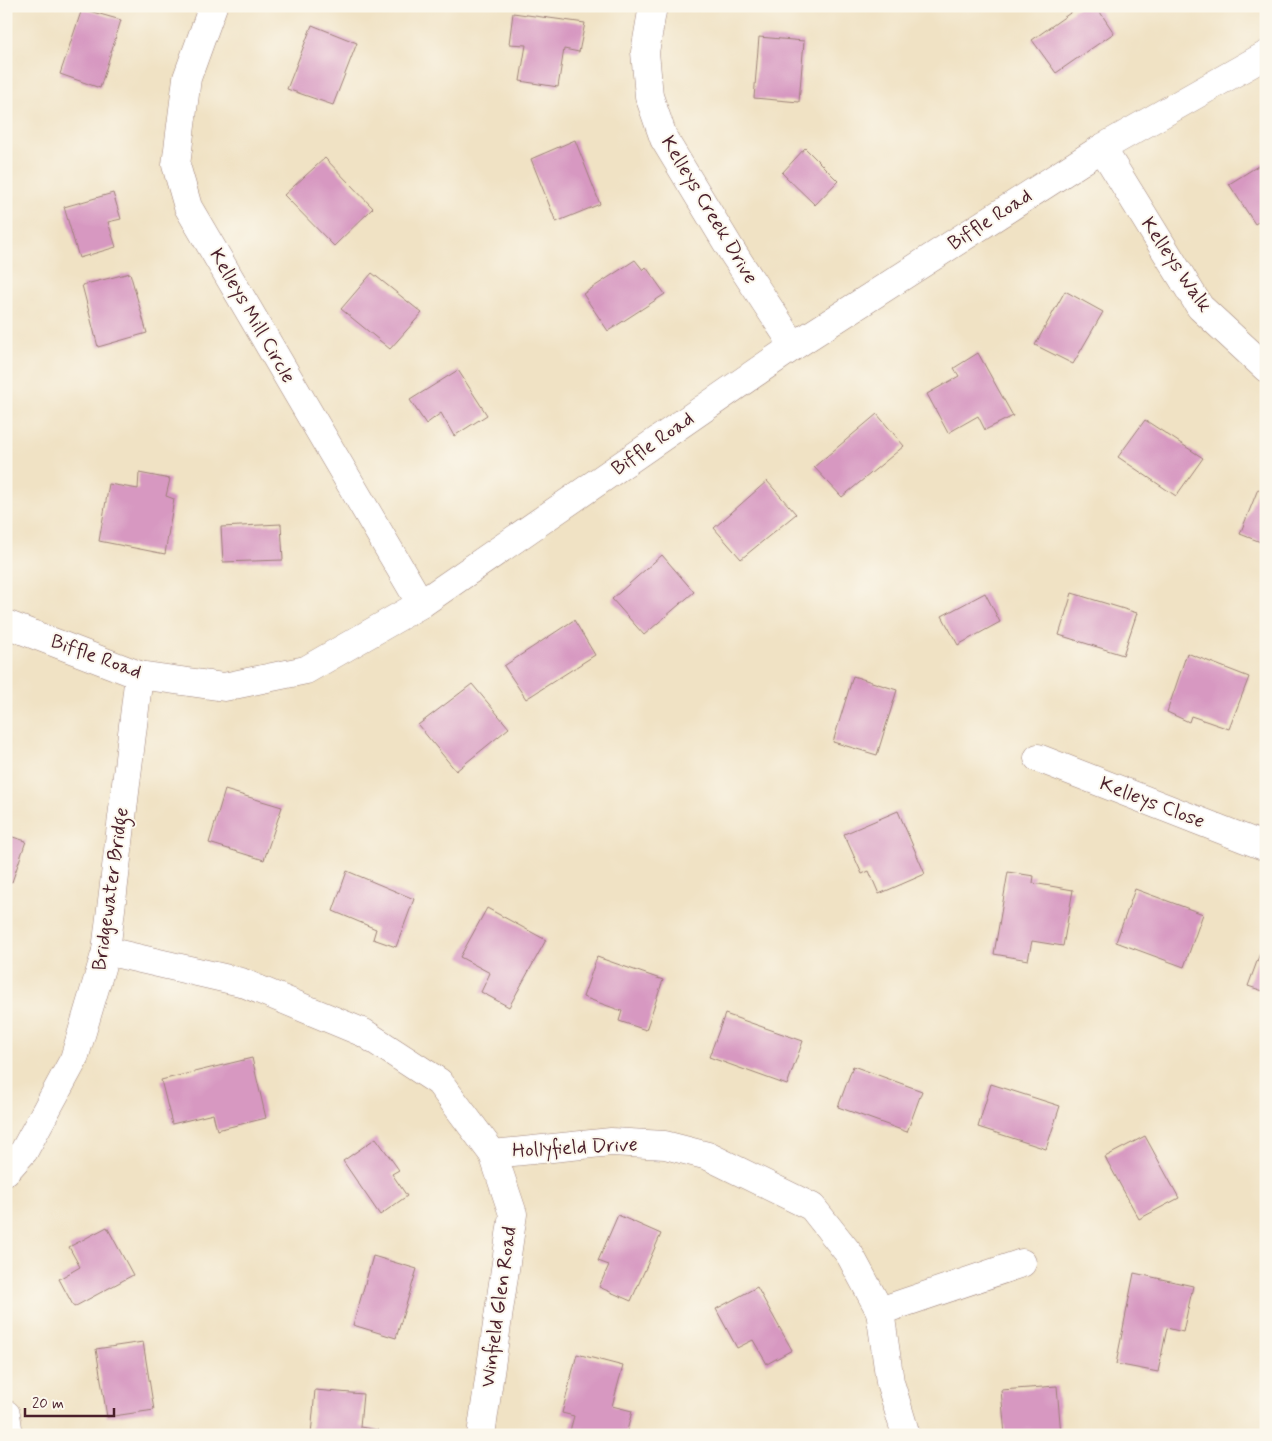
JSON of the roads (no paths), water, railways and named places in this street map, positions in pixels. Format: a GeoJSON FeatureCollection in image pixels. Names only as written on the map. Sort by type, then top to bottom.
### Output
{"type":"FeatureCollection","features":[{"type":"Feature","properties":{"kind":"street","name":"Kelleys Mill Circle"},"geometry":{"type":"LineString","coordinates":[[213,6],[187,78],[176,165],[188,208],[422,604]]}},
{"type":"Feature","properties":{"kind":"street","name":"Kelleys Creek Drive"},"geometry":{"type":"LineString","coordinates":[[653,6],[645,52],[649,96],[664,138],[733,254],[794,346]]}},
{"type":"Feature","properties":{"kind":"street","name":"Biffle Road"},"geometry":{"type":"LineString","coordinates":[[6,624],[138,675],[224,686],[306,670],[422,604],[794,346],[1102,148],[1266,55]]}},
{"type":"Feature","properties":{"kind":"street","name":"Kelleys Walk"},"geometry":{"type":"LineString","coordinates":[[1102,148],[1200,307],[1266,368]]}},
{"type":"Feature","properties":{"kind":"street","name":"Bridgewater Bridge"},"geometry":{"type":"LineString","coordinates":[[6,1171],[24,1151],[74,1059],[106,951],[138,675]]}},
{"type":"Feature","properties":{"kind":"street","name":"Kelleys Close"},"geometry":{"type":"LineString","coordinates":[[1038,758],[1266,847]]}},
{"type":"Feature","properties":{"kind":"street","name":"Winfield Glen Road"},"geometry":{"type":"LineString","coordinates":[[106,951],[241,982],[364,1033],[440,1082],[493,1154],[513,1214],[481,1435]]}},
{"type":"Feature","properties":{"kind":"street","name":"Hollyfield Drive"},"geometry":{"type":"LineString","coordinates":[[493,1154],[610,1142],[665,1145],[708,1156],[812,1207],[850,1255],[880,1311],[890,1382],[906,1435]]}},
{"type":"Feature","properties":{"kind":"street"},"geometry":{"type":"LineString","coordinates":[[880,1311],[1022,1264]]}},
{"type":"Feature","properties":{"kind":"street"},"geometry":{"type":"LineString","coordinates":[[6,1414],[9,1435]]}}]}
